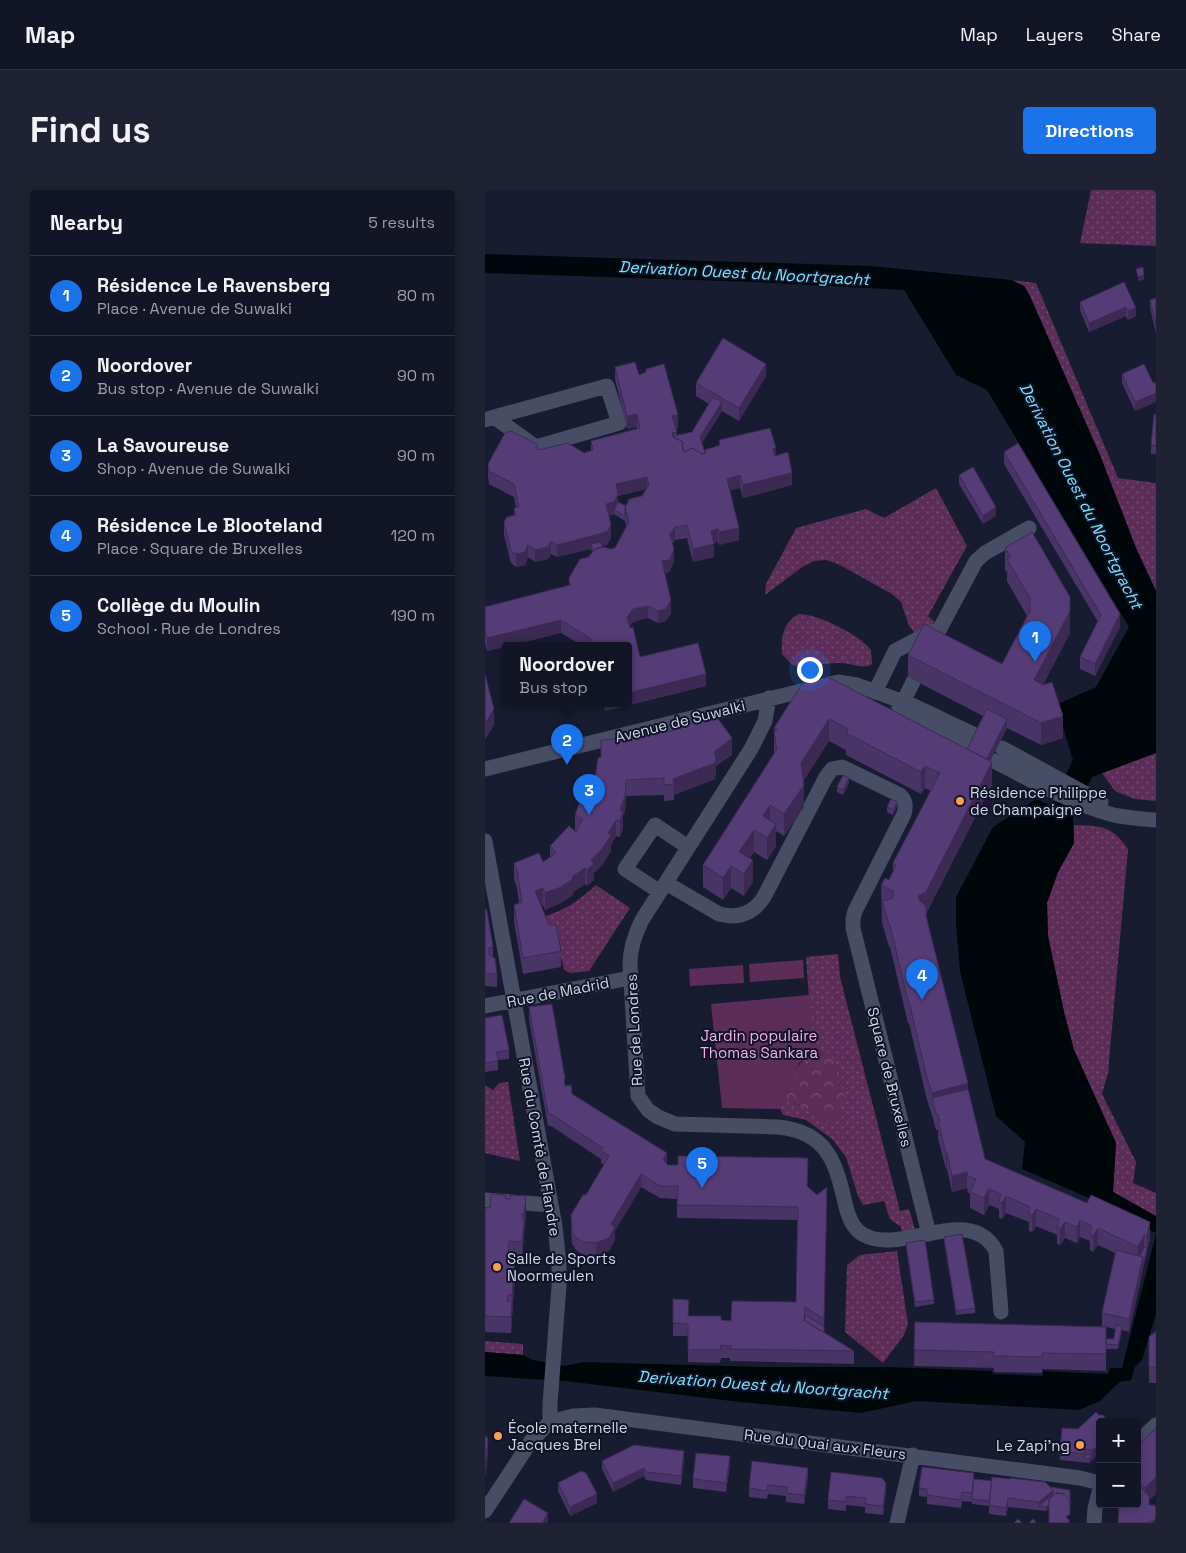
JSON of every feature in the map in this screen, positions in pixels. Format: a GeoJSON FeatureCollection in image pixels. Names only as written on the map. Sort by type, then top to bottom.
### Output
{"type":"FeatureCollection","features":[{"type":"Feature","properties":{"kind":"street"},"geometry":{"type":"LineString","coordinates":[[607,386],[619,423],[536,447],[489,419],[607,386]]}},
{"type":"Feature","properties":{"kind":"street"},"geometry":{"type":"LineString","coordinates":[[929,649],[976,561],[985,553],[1029,528]]}},
{"type":"Feature","properties":{"kind":"street"},"geometry":{"type":"LineString","coordinates":[[875,692],[895,652],[941,626]]}},
{"type":"Feature","properties":{"kind":"street"},"geometry":{"type":"LineString","coordinates":[[902,705],[914,680]]}},
{"type":"Feature","properties":{"kind":"street","name":"Avenue de Suwalki"},"geometry":{"type":"LineString","coordinates":[[485,769],[837,682],[852,683],[902,705],[921,709],[972,741]]}},
{"type":"Feature","properties":{"kind":"street","name":"Rue de Londres"},"geometry":{"type":"LineString","coordinates":[[769,698],[767,714],[761,731],[642,920],[635,936],[630,958],[630,978],[637,1090],[644,1105],[658,1117],[675,1124],[785,1128],[811,1136],[832,1158],[850,1220],[856,1229],[865,1236],[887,1240],[929,1234]]}},
{"type":"Feature","properties":{"kind":"street"},"geometry":{"type":"LineString","coordinates":[[998,755],[1085,799],[1109,814],[1156,820]]}},
{"type":"Feature","properties":{"kind":"street","name":"Square de Bruxelles"},"geometry":{"type":"LineString","coordinates":[[663,887],[719,914],[736,917],[750,912],[761,903],[767,893],[829,771],[835,767],[842,767],[900,796],[904,800],[905,806],[902,818],[855,911],[853,928],[929,1234]]}},
{"type":"Feature","properties":{"kind":"street"},"geometry":{"type":"LineString","coordinates":[[663,887],[625,869],[655,825],[688,847]]}},
{"type":"Feature","properties":{"kind":"street","name":"Rue du Comté de Flandre"},"geometry":{"type":"LineString","coordinates":[[485,841],[551,1205],[559,1264],[550,1422]]}},
{"type":"Feature","properties":{"kind":"street","name":"Rue de Madrid"},"geometry":{"type":"LineString","coordinates":[[485,1006],[630,978]]}},
{"type":"Feature","properties":{"kind":"street"},"geometry":{"type":"LineString","coordinates":[[485,1200],[551,1205]]}},
{"type":"Feature","properties":{"kind":"street"},"geometry":{"type":"LineString","coordinates":[[929,1234],[967,1230],[982,1236],[993,1245],[997,1258],[1001,1312]]}},
{"type":"Feature","properties":{"kind":"street","name":"Rue du Quai aux Fleurs"},"geometry":{"type":"LineString","coordinates":[[550,1422],[573,1416],[595,1416],[913,1455],[1080,1478],[1096,1482]]}},
{"type":"Feature","properties":{"kind":"street"},"geometry":{"type":"LineString","coordinates":[[485,1511],[531,1441],[550,1422]]}},
{"type":"Feature","properties":{"kind":"street"},"geometry":{"type":"LineString","coordinates":[[1141,1439],[1156,1425]]}},
{"type":"Feature","properties":{"kind":"street"},"geometry":{"type":"LineString","coordinates":[[897,1523],[913,1455]]}},
{"type":"Feature","properties":{"kind":"street"},"geometry":{"type":"LineString","coordinates":[[1094,1523],[1096,1504]]}},
{"type":"Feature","properties":{"kind":"green space"},"geometry":{"type":"Polygon","coordinates":[[[1091,190],[1156,190],[1156,246],[1080,243],[1091,190]]]}},
{"type":"Feature","properties":{"kind":"green space"},"geometry":{"type":"Polygon","coordinates":[[[1012,280],[1036,283],[1118,478],[1156,483],[1156,591],[1136,548],[1100,455],[1029,294],[1024,286],[1012,280]]]}},
{"type":"Feature","properties":{"kind":"green space"},"geometry":{"type":"Polygon","coordinates":[[[936,488],[967,546],[928,616],[935,622],[915,633],[909,626],[901,602],[892,594],[838,564],[826,560],[814,561],[802,567],[765,595],[766,584],[796,528],[866,509],[884,518],[936,488]]]}},
{"type":"Feature","properties":{"kind":"green space"},"geometry":{"type":"Polygon","coordinates":[[[799,614],[827,621],[858,638],[871,650],[872,664],[868,666],[841,663],[792,665],[782,654],[782,642],[784,631],[789,621],[799,614]]]}},
{"type":"Feature","properties":{"kind":"green space"},"geometry":{"type":"Polygon","coordinates":[[[1156,753],[1156,801],[1135,799],[1115,791],[1102,773],[1156,753]]]}},
{"type":"Feature","properties":{"kind":"green space"},"geometry":{"type":"Polygon","coordinates":[[[1074,825],[1105,828],[1116,835],[1128,849],[1108,1073],[1102,1094],[1136,1162],[1133,1183],[1156,1193],[1156,1216],[1113,1192],[1116,1143],[1074,1050],[1048,936],[1047,903],[1058,872],[1074,843],[1074,825]]]}},
{"type":"Feature","properties":{"kind":"green space"},"geometry":{"type":"Polygon","coordinates":[[[596,885],[630,908],[589,971],[571,973],[564,970],[557,938],[543,917],[571,904],[596,885]]]}},
{"type":"Feature","properties":{"kind":"green space"},"geometry":{"type":"Polygon","coordinates":[[[838,954],[840,977],[900,1211],[909,1209],[915,1229],[902,1232],[901,1227],[890,1219],[884,1201],[863,1205],[858,1196],[846,1157],[832,1139],[806,1120],[783,1115],[780,1109],[783,1101],[796,1104],[813,1112],[829,1124],[837,1109],[831,1053],[813,1054],[806,957],[838,954]]]}},
{"type":"Feature","properties":{"kind":"green space"},"geometry":{"type":"Polygon","coordinates":[[[803,960],[804,978],[750,982],[749,964],[803,960]]]}},
{"type":"Feature","properties":{"kind":"green space"},"geometry":{"type":"Polygon","coordinates":[[[743,965],[744,983],[690,986],[689,969],[743,965]]]}},
{"type":"Feature","properties":{"kind":"green space","name":"Jardin populaire Thomas Sankara"},"geometry":{"type":"Polygon","coordinates":[[[810,995],[813,1054],[799,1063],[780,1109],[722,1108],[711,1004],[810,995]]]}},
{"type":"Feature","properties":{"kind":"green space"},"geometry":{"type":"Polygon","coordinates":[[[831,1052],[846,1101],[837,1109],[840,1113],[829,1124],[802,1106],[783,1101],[798,1066],[810,1057],[831,1052]]]}},
{"type":"Feature","properties":{"kind":"green space"},"geometry":{"type":"Polygon","coordinates":[[[508,1082],[520,1161],[485,1153],[485,1085],[493,1090],[499,1083],[508,1082]]]}},
{"type":"Feature","properties":{"kind":"green space"},"geometry":{"type":"Polygon","coordinates":[[[897,1251],[908,1324],[904,1335],[883,1363],[845,1332],[847,1265],[860,1255],[897,1251]]]}},
{"type":"Feature","properties":{"kind":"green space"},"geometry":{"type":"Polygon","coordinates":[[[485,1341],[523,1344],[523,1355],[485,1352],[485,1341]]]}},
{"type":"Feature","properties":{"kind":"water"},"geometry":{"type":"Polygon","coordinates":[[[485,254],[871,266],[1012,280],[1024,286],[1100,455],[1136,548],[1156,591],[1156,753],[1092,777],[1073,818],[1074,843],[1058,872],[1047,903],[1048,936],[1074,1050],[1116,1143],[1113,1192],[1156,1216],[1156,1233],[1097,1207],[1096,1201],[1022,1169],[1025,1142],[996,1116],[960,971],[956,925],[956,897],[993,827],[1036,799],[1051,806],[1073,760],[1056,705],[1096,687],[1129,627],[987,390],[956,375],[904,290],[755,282],[485,273],[485,254]]]}},
{"type":"Feature","properties":{"kind":"water"},"geometry":{"type":"Polygon","coordinates":[[[1156,1234],[1156,1314],[1142,1360],[1100,1401],[1079,1410],[916,1401],[861,1413],[740,1402],[565,1381],[485,1376],[485,1352],[523,1355],[533,1360],[565,1366],[583,1362],[760,1367],[888,1367],[992,1371],[993,1374],[1043,1376],[1043,1371],[1108,1374],[1110,1368],[1122,1368],[1156,1234]]]}},
{"type":"Feature","properties":{"kind":"building"},"geometry":{"type":"Polygon","coordinates":[[[1143,267],[1144,275],[1138,277],[1136,269],[1143,267]]]}},
{"type":"Feature","properties":{"kind":"building"},"geometry":{"type":"Polygon","coordinates":[[[1124,282],[1136,308],[1128,311],[1126,307],[1089,323],[1080,302],[1124,282]]]}},
{"type":"Feature","properties":{"kind":"building"},"geometry":{"type":"Polygon","coordinates":[[[1156,298],[1156,326],[1150,300],[1156,298]]]}},
{"type":"Feature","properties":{"kind":"building"},"geometry":{"type":"Polygon","coordinates":[[[723,338],[766,364],[739,408],[696,383],[723,338]]]}},
{"type":"Feature","properties":{"kind":"building"},"geometry":{"type":"Polygon","coordinates":[[[635,362],[639,375],[646,372],[646,369],[664,364],[678,415],[672,416],[677,432],[672,433],[673,437],[683,442],[684,452],[692,448],[702,454],[706,453],[705,450],[720,445],[719,440],[770,428],[776,448],[773,449],[775,456],[788,452],[792,473],[743,485],[740,475],[727,479],[739,528],[719,532],[718,529],[711,531],[714,544],[693,549],[687,525],[675,527],[669,536],[671,537],[674,550],[669,560],[662,561],[671,600],[666,609],[658,611],[648,606],[633,609],[627,617],[630,628],[633,627],[640,657],[698,643],[706,674],[632,692],[632,642],[592,642],[591,639],[561,620],[487,638],[485,630],[485,607],[570,585],[569,578],[580,559],[589,557],[595,549],[604,547],[615,548],[629,522],[625,508],[629,499],[642,496],[649,485],[647,477],[616,484],[618,494],[614,502],[606,504],[611,525],[607,532],[557,545],[551,541],[548,547],[535,550],[528,545],[525,552],[516,554],[511,551],[504,522],[507,517],[516,515],[514,508],[519,507],[514,484],[489,471],[488,464],[505,433],[511,431],[537,444],[538,450],[568,443],[584,453],[593,450],[591,441],[640,428],[637,414],[627,416],[615,367],[635,362]]]}},
{"type":"Feature","properties":{"kind":"building"},"geometry":{"type":"Polygon","coordinates":[[[1144,364],[1153,383],[1155,382],[1156,393],[1135,402],[1122,374],[1144,364]]]}},
{"type":"Feature","properties":{"kind":"building"},"geometry":{"type":"Polygon","coordinates":[[[713,397],[722,402],[700,437],[705,453],[702,454],[692,448],[684,452],[683,442],[673,436],[692,432],[713,397]]]}},
{"type":"Feature","properties":{"kind":"building"},"geometry":{"type":"Polygon","coordinates":[[[1154,414],[1156,414],[1156,446],[1151,445],[1154,414]]]}},
{"type":"Feature","properties":{"kind":"building"},"geometry":{"type":"Polygon","coordinates":[[[1018,443],[1120,614],[1095,664],[1080,657],[1101,615],[1004,452],[1018,443]]]}},
{"type":"Feature","properties":{"kind":"building"},"geometry":{"type":"Polygon","coordinates":[[[973,467],[996,507],[983,516],[959,475],[973,467]]]}},
{"type":"Feature","properties":{"kind":"building"},"geometry":{"type":"Polygon","coordinates":[[[618,502],[626,506],[625,516],[614,510],[618,502]]]}},
{"type":"Feature","properties":{"kind":"building"},"geometry":{"type":"Polygon","coordinates":[[[1032,532],[1070,597],[1070,611],[1034,680],[1043,685],[1052,682],[1063,716],[1041,723],[908,655],[924,624],[1002,664],[1030,611],[1030,598],[1007,559],[1011,557],[1005,548],[1032,532]]]}},
{"type":"Feature","properties":{"kind":"building"},"geometry":{"type":"Polygon","coordinates":[[[601,542],[602,547],[593,551],[591,544],[601,542]]]}},
{"type":"Feature","properties":{"kind":"building"},"geometry":{"type":"Polygon","coordinates":[[[485,674],[494,709],[485,724],[485,674]]]}},
{"type":"Feature","properties":{"kind":"building"},"geometry":{"type":"Polygon","coordinates":[[[828,677],[992,762],[926,892],[918,896],[919,900],[926,906],[926,916],[968,1083],[932,1093],[890,925],[882,901],[893,898],[893,891],[881,885],[885,878],[889,880],[896,865],[893,863],[940,773],[925,766],[921,772],[846,733],[848,729],[829,719],[801,763],[804,785],[784,814],[770,805],[763,816],[776,824],[767,838],[754,830],[739,852],[753,860],[744,874],[731,866],[723,878],[703,865],[777,749],[774,733],[777,729],[774,728],[802,684],[828,677]]]}},
{"type":"Feature","properties":{"kind":"building"},"geometry":{"type":"Polygon","coordinates":[[[987,709],[1007,719],[987,759],[967,749],[987,709]]]}},
{"type":"Feature","properties":{"kind":"building"},"geometry":{"type":"Polygon","coordinates":[[[712,710],[732,738],[714,752],[716,757],[715,763],[673,779],[674,784],[664,785],[664,778],[626,780],[625,796],[620,810],[623,812],[620,821],[616,820],[608,833],[611,835],[602,849],[591,860],[594,864],[587,870],[585,868],[572,877],[573,879],[561,887],[545,893],[543,888],[535,891],[549,925],[556,925],[561,951],[523,958],[514,905],[522,902],[514,863],[539,853],[543,862],[556,853],[550,846],[569,826],[576,832],[583,819],[575,815],[584,790],[593,793],[598,758],[601,757],[601,740],[627,738],[627,734],[671,731],[692,723],[712,710]]]}},
{"type":"Feature","properties":{"kind":"building"},"geometry":{"type":"Polygon","coordinates":[[[843,775],[849,778],[843,790],[837,787],[843,775]]]}},
{"type":"Feature","properties":{"kind":"building"},"geometry":{"type":"Polygon","coordinates":[[[891,799],[897,802],[893,810],[887,807],[891,799]]]}},
{"type":"Feature","properties":{"kind":"building"},"geometry":{"type":"Polygon","coordinates":[[[485,908],[493,947],[489,948],[489,955],[495,958],[497,974],[485,974],[485,908]]]}},
{"type":"Feature","properties":{"kind":"building"},"geometry":{"type":"Polygon","coordinates":[[[552,1004],[565,1086],[571,1085],[572,1094],[667,1153],[663,1160],[668,1165],[678,1165],[678,1156],[808,1158],[807,1186],[817,1195],[827,1187],[824,1319],[805,1307],[804,1320],[854,1351],[730,1349],[731,1346],[721,1345],[720,1350],[688,1350],[688,1324],[673,1323],[673,1299],[689,1300],[688,1316],[721,1316],[721,1320],[731,1321],[732,1301],[796,1302],[798,1207],[677,1205],[678,1186],[660,1186],[641,1174],[611,1224],[615,1227],[609,1238],[596,1243],[583,1242],[576,1238],[572,1231],[571,1215],[583,1195],[586,1195],[609,1156],[601,1150],[603,1148],[551,1114],[548,1114],[529,1007],[552,1004]]]}},
{"type":"Feature","properties":{"kind":"building"},"geometry":{"type":"Polygon","coordinates":[[[502,1015],[509,1050],[497,1052],[498,1061],[485,1063],[485,1018],[502,1015]]]}},
{"type":"Feature","properties":{"kind":"building"},"geometry":{"type":"Polygon","coordinates":[[[968,1089],[985,1159],[1087,1203],[1091,1195],[1150,1222],[1147,1236],[1144,1235],[1138,1247],[1098,1228],[1093,1236],[1090,1234],[1092,1226],[1080,1220],[1077,1227],[1065,1222],[1060,1229],[1057,1227],[1059,1219],[1036,1209],[1032,1216],[1029,1215],[1030,1207],[1006,1196],[1002,1203],[999,1201],[1001,1194],[989,1189],[984,1198],[970,1192],[976,1179],[968,1176],[967,1172],[952,1176],[938,1122],[940,1122],[938,1114],[936,1114],[932,1098],[968,1089]]]}},
{"type":"Feature","properties":{"kind":"building","name":"Salle de Sports Noormeulen"},"geometry":{"type":"Polygon","coordinates":[[[491,1194],[506,1195],[506,1199],[510,1199],[510,1195],[526,1196],[524,1214],[522,1214],[522,1219],[524,1219],[522,1242],[509,1241],[508,1260],[515,1260],[512,1295],[508,1295],[507,1301],[512,1301],[511,1317],[485,1316],[485,1208],[490,1208],[491,1194]]]}},
{"type":"Feature","properties":{"kind":"building"},"geometry":{"type":"Polygon","coordinates":[[[962,1234],[975,1308],[956,1311],[944,1237],[962,1234]]]}},
{"type":"Feature","properties":{"kind":"building"},"geometry":{"type":"Polygon","coordinates":[[[925,1240],[934,1300],[915,1302],[906,1243],[925,1240]]]}},
{"type":"Feature","properties":{"kind":"building"},"geometry":{"type":"Polygon","coordinates":[[[1144,1247],[1147,1248],[1143,1265],[1143,1257],[1140,1256],[1144,1247]]]}},
{"type":"Feature","properties":{"kind":"building"},"geometry":{"type":"Polygon","coordinates":[[[1116,1250],[1143,1257],[1129,1319],[1102,1313],[1116,1250]]]}},
{"type":"Feature","properties":{"kind":"building"},"geometry":{"type":"Polygon","coordinates":[[[805,1315],[824,1327],[824,1333],[805,1321],[805,1315]]]}},
{"type":"Feature","properties":{"kind":"building"},"geometry":{"type":"Polygon","coordinates":[[[915,1322],[1106,1327],[1106,1354],[1042,1353],[1042,1357],[994,1356],[994,1352],[914,1350],[915,1322]]]}},
{"type":"Feature","properties":{"kind":"building"},"geometry":{"type":"Polygon","coordinates":[[[1116,1325],[1122,1326],[1118,1345],[1106,1344],[1106,1339],[1114,1339],[1116,1325]]]}},
{"type":"Feature","properties":{"kind":"building"},"geometry":{"type":"Polygon","coordinates":[[[1156,1331],[1156,1367],[1149,1367],[1149,1337],[1156,1331]]]}},
{"type":"Feature","properties":{"kind":"building"},"geometry":{"type":"Polygon","coordinates":[[[1096,1412],[1106,1418],[1096,1418],[1096,1447],[1093,1450],[1085,1449],[1084,1454],[1060,1451],[1062,1428],[1078,1429],[1096,1412]]]}},
{"type":"Feature","properties":{"kind":"building"},"geometry":{"type":"Polygon","coordinates":[[[1156,1428],[1156,1477],[1145,1488],[1141,1484],[1141,1442],[1156,1428]]]}},
{"type":"Feature","properties":{"kind":"building"},"geometry":{"type":"Polygon","coordinates":[[[485,1436],[488,1438],[486,1458],[485,1458],[485,1436]]]}},
{"type":"Feature","properties":{"kind":"building"},"geometry":{"type":"Polygon","coordinates":[[[634,1445],[684,1451],[681,1476],[646,1472],[644,1468],[613,1483],[602,1461],[634,1445]]]}},
{"type":"Feature","properties":{"kind":"building"},"geometry":{"type":"Polygon","coordinates":[[[696,1453],[730,1456],[726,1483],[693,1479],[696,1453]]]}},
{"type":"Feature","properties":{"kind":"building"},"geometry":{"type":"Polygon","coordinates":[[[1085,1454],[1093,1455],[1089,1459],[1084,1458],[1085,1454]]]}},
{"type":"Feature","properties":{"kind":"building"},"geometry":{"type":"Polygon","coordinates":[[[752,1461],[808,1468],[804,1495],[786,1493],[787,1487],[768,1485],[767,1491],[749,1488],[752,1461]]]}},
{"type":"Feature","properties":{"kind":"building"},"geometry":{"type":"Polygon","coordinates":[[[922,1467],[974,1473],[972,1493],[962,1492],[961,1500],[927,1495],[927,1489],[919,1488],[922,1467]]]}},
{"type":"Feature","properties":{"kind":"building"},"geometry":{"type":"Polygon","coordinates":[[[581,1471],[586,1473],[597,1494],[570,1507],[558,1483],[581,1471]]]}},
{"type":"Feature","properties":{"kind":"building"},"geometry":{"type":"Polygon","coordinates":[[[831,1472],[882,1478],[886,1483],[883,1506],[865,1504],[866,1498],[846,1496],[846,1502],[828,1500],[831,1472]]]}},
{"type":"Feature","properties":{"kind":"building"},"geometry":{"type":"Polygon","coordinates":[[[992,1477],[1045,1482],[1053,1490],[1039,1502],[1008,1498],[1006,1508],[989,1505],[992,1477]]]}},
{"type":"Feature","properties":{"kind":"building"},"geometry":{"type":"Polygon","coordinates":[[[974,1479],[992,1481],[989,1501],[972,1499],[974,1479]]]}},
{"type":"Feature","properties":{"kind":"building"},"geometry":{"type":"Polygon","coordinates":[[[1050,1487],[1070,1490],[1070,1500],[1064,1494],[1056,1493],[1049,1499],[1049,1504],[1046,1507],[1039,1506],[1053,1494],[1053,1490],[1050,1487]]]}},
{"type":"Feature","properties":{"kind":"building"},"geometry":{"type":"Polygon","coordinates":[[[1141,1487],[1149,1496],[1149,1505],[1155,1505],[1155,1521],[1149,1521],[1149,1523],[1118,1523],[1119,1508],[1141,1508],[1141,1487]]]}},
{"type":"Feature","properties":{"kind":"building"},"geometry":{"type":"Polygon","coordinates":[[[1056,1493],[1064,1494],[1070,1500],[1070,1514],[1066,1517],[1069,1523],[1049,1523],[1049,1499],[1056,1493]]]}},
{"type":"Feature","properties":{"kind":"building"},"geometry":{"type":"Polygon","coordinates":[[[524,1499],[548,1513],[542,1523],[509,1523],[524,1499]]]}},
{"type":"Feature","properties":{"kind":"building"},"geometry":{"type":"Polygon","coordinates":[[[1018,1519],[1022,1523],[1014,1523],[1018,1519]]]}},
{"type":"Feature","properties":{"kind":"waterway","name":"Derivation Ouest du Noortgracht"},"geometry":{"type":"LineString","coordinates":[[1119,1379],[1129,1378],[1132,1367]]}},
{"type":"Feature","properties":{"kind":"place","name":"Résidence Le Ravensberg"},"geometry":{"type":"Point","coordinates":[1035,662]}},
{"type":"Feature","properties":{"kind":"place","name":"Noordover"},"geometry":{"type":"Point","coordinates":[567,765]}},
{"type":"Feature","properties":{"kind":"place","name":"Résidence Philippe de Champaigne"},"geometry":{"type":"Point","coordinates":[960,801]}},
{"type":"Feature","properties":{"kind":"place","name":"La Savoureuse"},"geometry":{"type":"Point","coordinates":[589,815]}},
{"type":"Feature","properties":{"kind":"place","name":"Résidence Le Blooteland"},"geometry":{"type":"Point","coordinates":[922,1000]}},
{"type":"Feature","properties":{"kind":"place","name":"Collège du Moulin"},"geometry":{"type":"Point","coordinates":[702,1188]}},
{"type":"Feature","properties":{"kind":"place","name":"Salle de Sports Noormeulen"},"geometry":{"type":"Point","coordinates":[497,1267]}},
{"type":"Feature","properties":{"kind":"place","name":"École maternelle Jacques Brel"},"geometry":{"type":"Point","coordinates":[498,1436]}},
{"type":"Feature","properties":{"kind":"place","name":"Le Zapi'ng"},"geometry":{"type":"Point","coordinates":[1080,1445]}}]}
